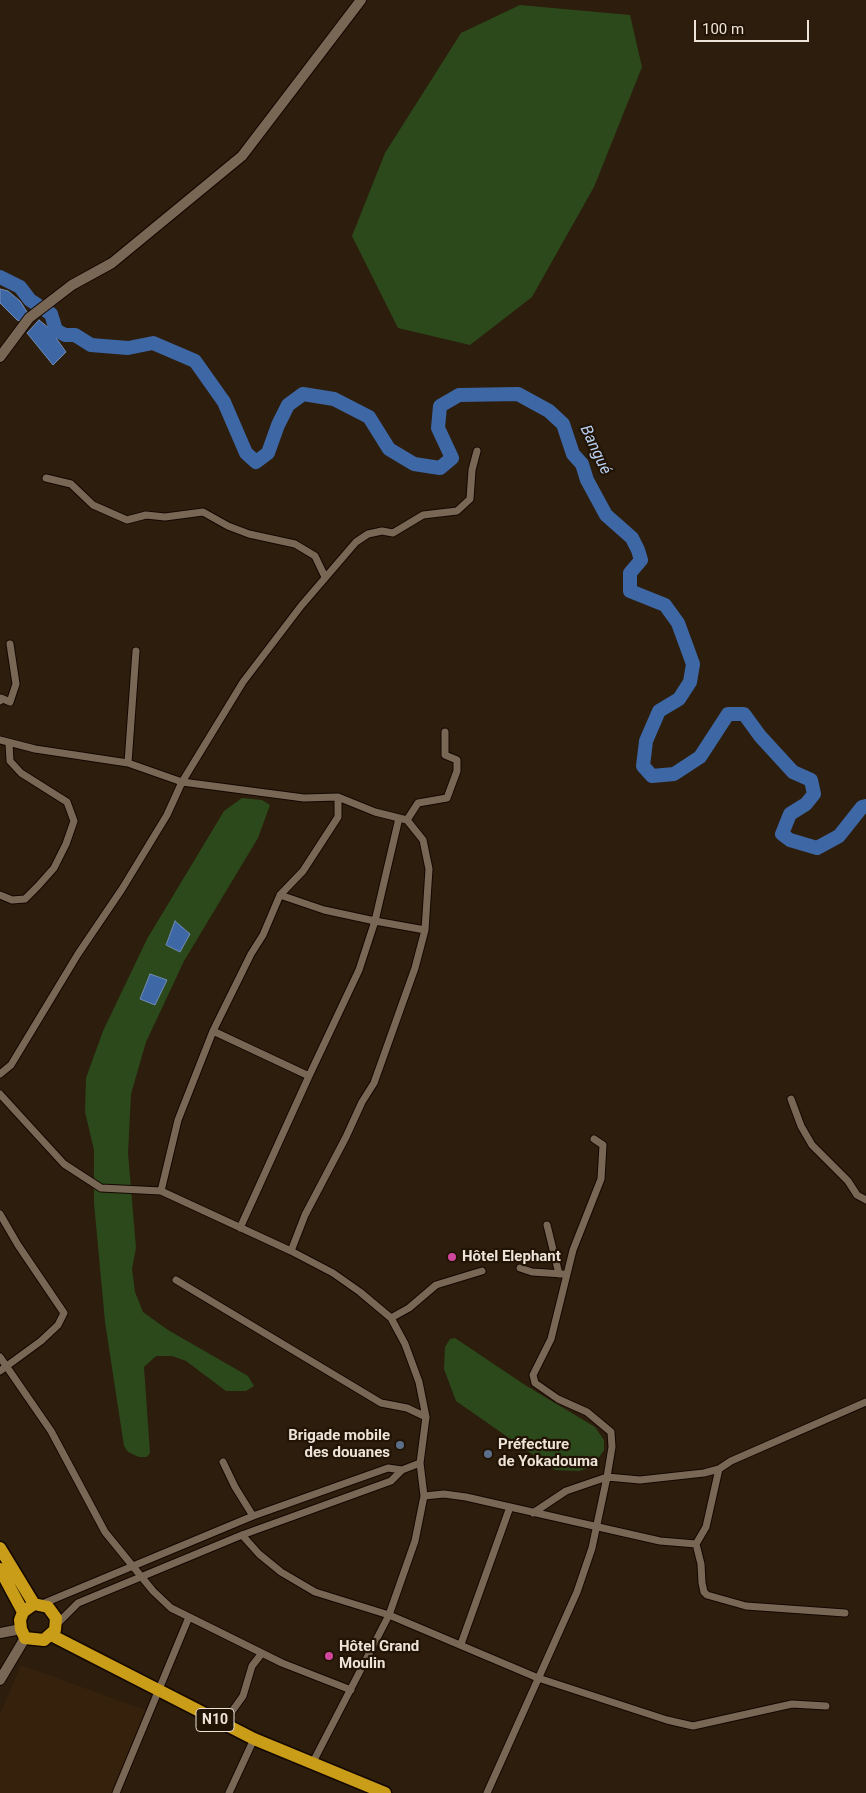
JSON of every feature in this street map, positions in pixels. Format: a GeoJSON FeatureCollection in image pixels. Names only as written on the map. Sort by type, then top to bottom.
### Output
{"type":"FeatureCollection","features":[{"type":"Feature","properties":{"kind":"highway"},"geometry":{"type":"LineString","coordinates":[[0,1548],[38,1604],[53,1611],[54,1630],[44,1640],[23,1633],[20,1620],[23,1612],[38,1604]]}},
{"type":"Feature","properties":{"kind":"highway"},"geometry":{"type":"LineString","coordinates":[[0,1569],[23,1612]]}},
{"type":"Feature","properties":{"kind":"highway","name":"N10"},"geometry":{"type":"LineString","coordinates":[[54,1630],[159,1692],[223,1724],[254,1739],[314,1762],[385,1793]]}},
{"type":"Feature","properties":{"kind":"main road"},"geometry":{"type":"LineString","coordinates":[[0,357],[29,318],[72,285],[112,263],[242,156],[360,0]]}},
{"type":"Feature","properties":{"kind":"main road"},"geometry":{"type":"LineString","coordinates":[[0,1633],[23,1633],[0,1680]]}},
{"type":"Feature","properties":{"kind":"street"},"geometry":{"type":"LineString","coordinates":[[0,1074],[11,1065],[78,954],[122,889],[167,815],[182,782],[243,682],[325,576],[356,542],[368,534],[382,531],[393,533],[423,515],[457,511],[470,499],[472,470],[477,451]]}},
{"type":"Feature","properties":{"kind":"street"},"geometry":{"type":"LineString","coordinates":[[46,478],[71,484],[94,505],[127,520],[146,515],[165,518],[203,512],[228,526],[249,534],[295,544],[316,556],[325,576]]}},
{"type":"Feature","properties":{"kind":"street"},"geometry":{"type":"LineString","coordinates":[[0,701],[1,698],[10,702],[16,684],[10,644]]}},
{"type":"Feature","properties":{"kind":"street"},"geometry":{"type":"LineString","coordinates":[[128,763],[136,651]]}},
{"type":"Feature","properties":{"kind":"street"},"geometry":{"type":"LineString","coordinates":[[240,1228],[358,970],[375,921],[403,819],[418,802],[447,798],[457,771],[457,760],[445,755],[445,732]]}},
{"type":"Feature","properties":{"kind":"street"},"geometry":{"type":"LineString","coordinates":[[0,740],[128,763],[182,782],[304,798],[338,797],[375,812],[403,819],[423,840],[428,856],[429,869],[425,930],[382,1064],[319,1191],[305,1215],[291,1251]]}},
{"type":"Feature","properties":{"kind":"street"},"geometry":{"type":"LineString","coordinates":[[0,895],[12,900],[25,899],[38,886],[54,868],[66,844],[74,821],[66,802],[20,773],[10,761],[9,743]]}},
{"type":"Feature","properties":{"kind":"street"},"geometry":{"type":"LineString","coordinates":[[161,1191],[178,1120],[213,1031],[251,954],[263,935],[280,895],[303,871],[338,818],[338,797]]}},
{"type":"Feature","properties":{"kind":"street"},"geometry":{"type":"LineString","coordinates":[[280,895],[324,910],[425,930]]}},
{"type":"Feature","properties":{"kind":"street"},"geometry":{"type":"LineString","coordinates":[[213,1031],[309,1076]]}},
{"type":"Feature","properties":{"kind":"street"},"geometry":{"type":"LineString","coordinates":[[0,1094],[64,1164],[101,1188],[161,1191],[291,1251],[333,1273],[360,1292],[391,1318],[405,1344],[419,1382],[426,1417],[420,1463],[424,1496],[415,1541],[389,1615],[314,1762]]}},
{"type":"Feature","properties":{"kind":"street"},"geometry":{"type":"LineString","coordinates":[[791,1099],[801,1126],[812,1145],[848,1181],[857,1195],[866,1200]]}},
{"type":"Feature","properties":{"kind":"street"},"geometry":{"type":"LineString","coordinates":[[487,1793],[577,1592],[596,1527],[612,1447],[611,1432],[587,1412],[558,1399],[535,1383],[533,1375],[551,1339],[562,1274],[601,1179],[603,1145],[594,1139]]}},
{"type":"Feature","properties":{"kind":"street"},"geometry":{"type":"LineString","coordinates":[[0,1214],[64,1313],[58,1325],[41,1342],[3,1369]]}},
{"type":"Feature","properties":{"kind":"street"},"geometry":{"type":"LineString","coordinates":[[546,1225],[562,1274]]}},
{"type":"Feature","properties":{"kind":"street"},"geometry":{"type":"LineString","coordinates":[[520,1268],[532,1272],[562,1274]]}},
{"type":"Feature","properties":{"kind":"street"},"geometry":{"type":"LineString","coordinates":[[391,1318],[409,1308],[436,1285],[482,1271]]}},
{"type":"Feature","properties":{"kind":"street"},"geometry":{"type":"LineString","coordinates":[[176,1280],[381,1403],[407,1408],[426,1417]]}},
{"type":"Feature","properties":{"kind":"street"},"geometry":{"type":"LineString","coordinates":[[0,1357],[3,1369],[23,1387],[51,1431],[105,1532],[133,1567],[172,1608],[282,1663],[351,1690]]}},
{"type":"Feature","properties":{"kind":"street"},"geometry":{"type":"LineString","coordinates":[[533,1513],[566,1490],[607,1477],[640,1480],[704,1473],[719,1469],[731,1461],[866,1402]]}},
{"type":"Feature","properties":{"kind":"street"},"geometry":{"type":"LineString","coordinates":[[223,1462],[235,1487],[253,1516]]}},
{"type":"Feature","properties":{"kind":"street"},"geometry":{"type":"LineString","coordinates":[[54,1630],[78,1603],[242,1534],[391,1481],[402,1470],[420,1463]]}},
{"type":"Feature","properties":{"kind":"street"},"geometry":{"type":"LineString","coordinates":[[38,1604],[133,1567],[253,1516],[388,1468],[402,1470]]}},
{"type":"Feature","properties":{"kind":"street"},"geometry":{"type":"LineString","coordinates":[[719,1469],[706,1527],[696,1544],[701,1564],[704,1592],[707,1595],[746,1606],[845,1613]]}},
{"type":"Feature","properties":{"kind":"street"},"geometry":{"type":"LineString","coordinates":[[424,1496],[444,1494],[466,1497],[660,1541],[696,1544]]}},
{"type":"Feature","properties":{"kind":"street"},"geometry":{"type":"LineString","coordinates":[[461,1644],[510,1507]]}},
{"type":"Feature","properties":{"kind":"street"},"geometry":{"type":"LineString","coordinates":[[242,1534],[259,1554],[281,1572],[315,1592],[389,1615],[538,1678],[693,1726],[792,1704],[826,1706]]}},
{"type":"Feature","properties":{"kind":"street"},"geometry":{"type":"LineString","coordinates":[[116,1793],[159,1692],[188,1617]]}},
{"type":"Feature","properties":{"kind":"street"},"geometry":{"type":"LineString","coordinates":[[223,1724],[243,1696],[252,1666],[262,1652]]}},
{"type":"Feature","properties":{"kind":"street"},"geometry":{"type":"LineString","coordinates":[[228,1793],[254,1739]]}},
{"type":"Feature","properties":{"kind":"shaded area"},"geometry":{"type":"Polygon","coordinates":[[[21,1665],[148,1711],[115,1793],[0,1793],[0,1714],[21,1665]]]}},
{"type":"Feature","properties":{"kind":"green space"},"geometry":{"type":"Polygon","coordinates":[[[520,5],[630,15],[642,67],[594,187],[532,297],[470,345],[398,328],[352,236],[385,153],[461,33],[520,5]]]}},
{"type":"Feature","properties":{"kind":"green space"},"geometry":{"type":"Polygon","coordinates":[[[242,798],[262,800],[270,805],[258,838],[184,961],[146,1042],[131,1094],[128,1153],[136,1248],[132,1269],[135,1292],[143,1312],[168,1330],[248,1376],[254,1386],[246,1391],[226,1391],[186,1361],[172,1356],[156,1356],[144,1367],[150,1453],[147,1457],[139,1457],[128,1452],[124,1446],[105,1322],[94,1203],[94,1150],[85,1112],[86,1078],[103,1031],[147,939],[224,811],[242,798]]]}},
{"type":"Feature","properties":{"kind":"green space"},"geometry":{"type":"Polygon","coordinates":[[[455,1338],[525,1385],[595,1427],[604,1440],[604,1450],[593,1466],[579,1471],[555,1470],[456,1401],[444,1369],[445,1347],[450,1339],[455,1338]]]}},
{"type":"Feature","properties":{"kind":"water"},"geometry":{"type":"Polygon","coordinates":[[[0,289],[8,291],[20,301],[29,315],[23,322],[17,320],[0,303],[0,289]]]}},
{"type":"Feature","properties":{"kind":"water"},"geometry":{"type":"Polygon","coordinates":[[[39,320],[49,328],[66,352],[53,365],[27,333],[39,320]]]}},
{"type":"Feature","properties":{"kind":"water"},"geometry":{"type":"Polygon","coordinates":[[[175,921],[190,934],[180,952],[166,945],[175,921]]]}},
{"type":"Feature","properties":{"kind":"water"},"geometry":{"type":"Polygon","coordinates":[[[150,974],[167,980],[155,1005],[140,999],[150,974]]]}},
{"type":"Feature","properties":{"kind":"waterway","name":"Bangué"},"geometry":{"type":"LineString","coordinates":[[0,277],[20,287],[30,300],[51,314],[56,330],[65,335],[75,335],[91,345],[128,348],[153,343],[195,361],[224,402],[246,453],[256,462],[268,453],[278,425],[288,405],[303,394],[334,399],[369,417],[389,449],[414,464],[440,468],[452,458],[438,428],[440,406],[459,395],[518,394],[549,411],[563,424],[573,454],[582,464],[587,480],[606,515],[632,538],[638,550],[641,560],[630,573],[630,591],[665,605],[678,623],[693,664],[690,682],[679,699],[659,711],[646,741],[643,766],[652,776],[674,774],[700,757],[728,714],[744,714],[760,736],[793,772],[811,780],[814,794],[806,804],[790,814],[782,834],[790,840],[817,848],[839,836],[862,807],[866,806]]}},
{"type":"Feature","properties":{"kind":"place","name":"Hôtel Elephant"},"geometry":{"type":"Point","coordinates":[452,1257]}},
{"type":"Feature","properties":{"kind":"place","name":"Brigade mobile des douanes"},"geometry":{"type":"Point","coordinates":[400,1445]}},
{"type":"Feature","properties":{"kind":"place","name":"Préfecture de Yokadouma"},"geometry":{"type":"Point","coordinates":[488,1454]}},
{"type":"Feature","properties":{"kind":"place","name":"Hôtel Grand Moulin"},"geometry":{"type":"Point","coordinates":[329,1656]}}]}
